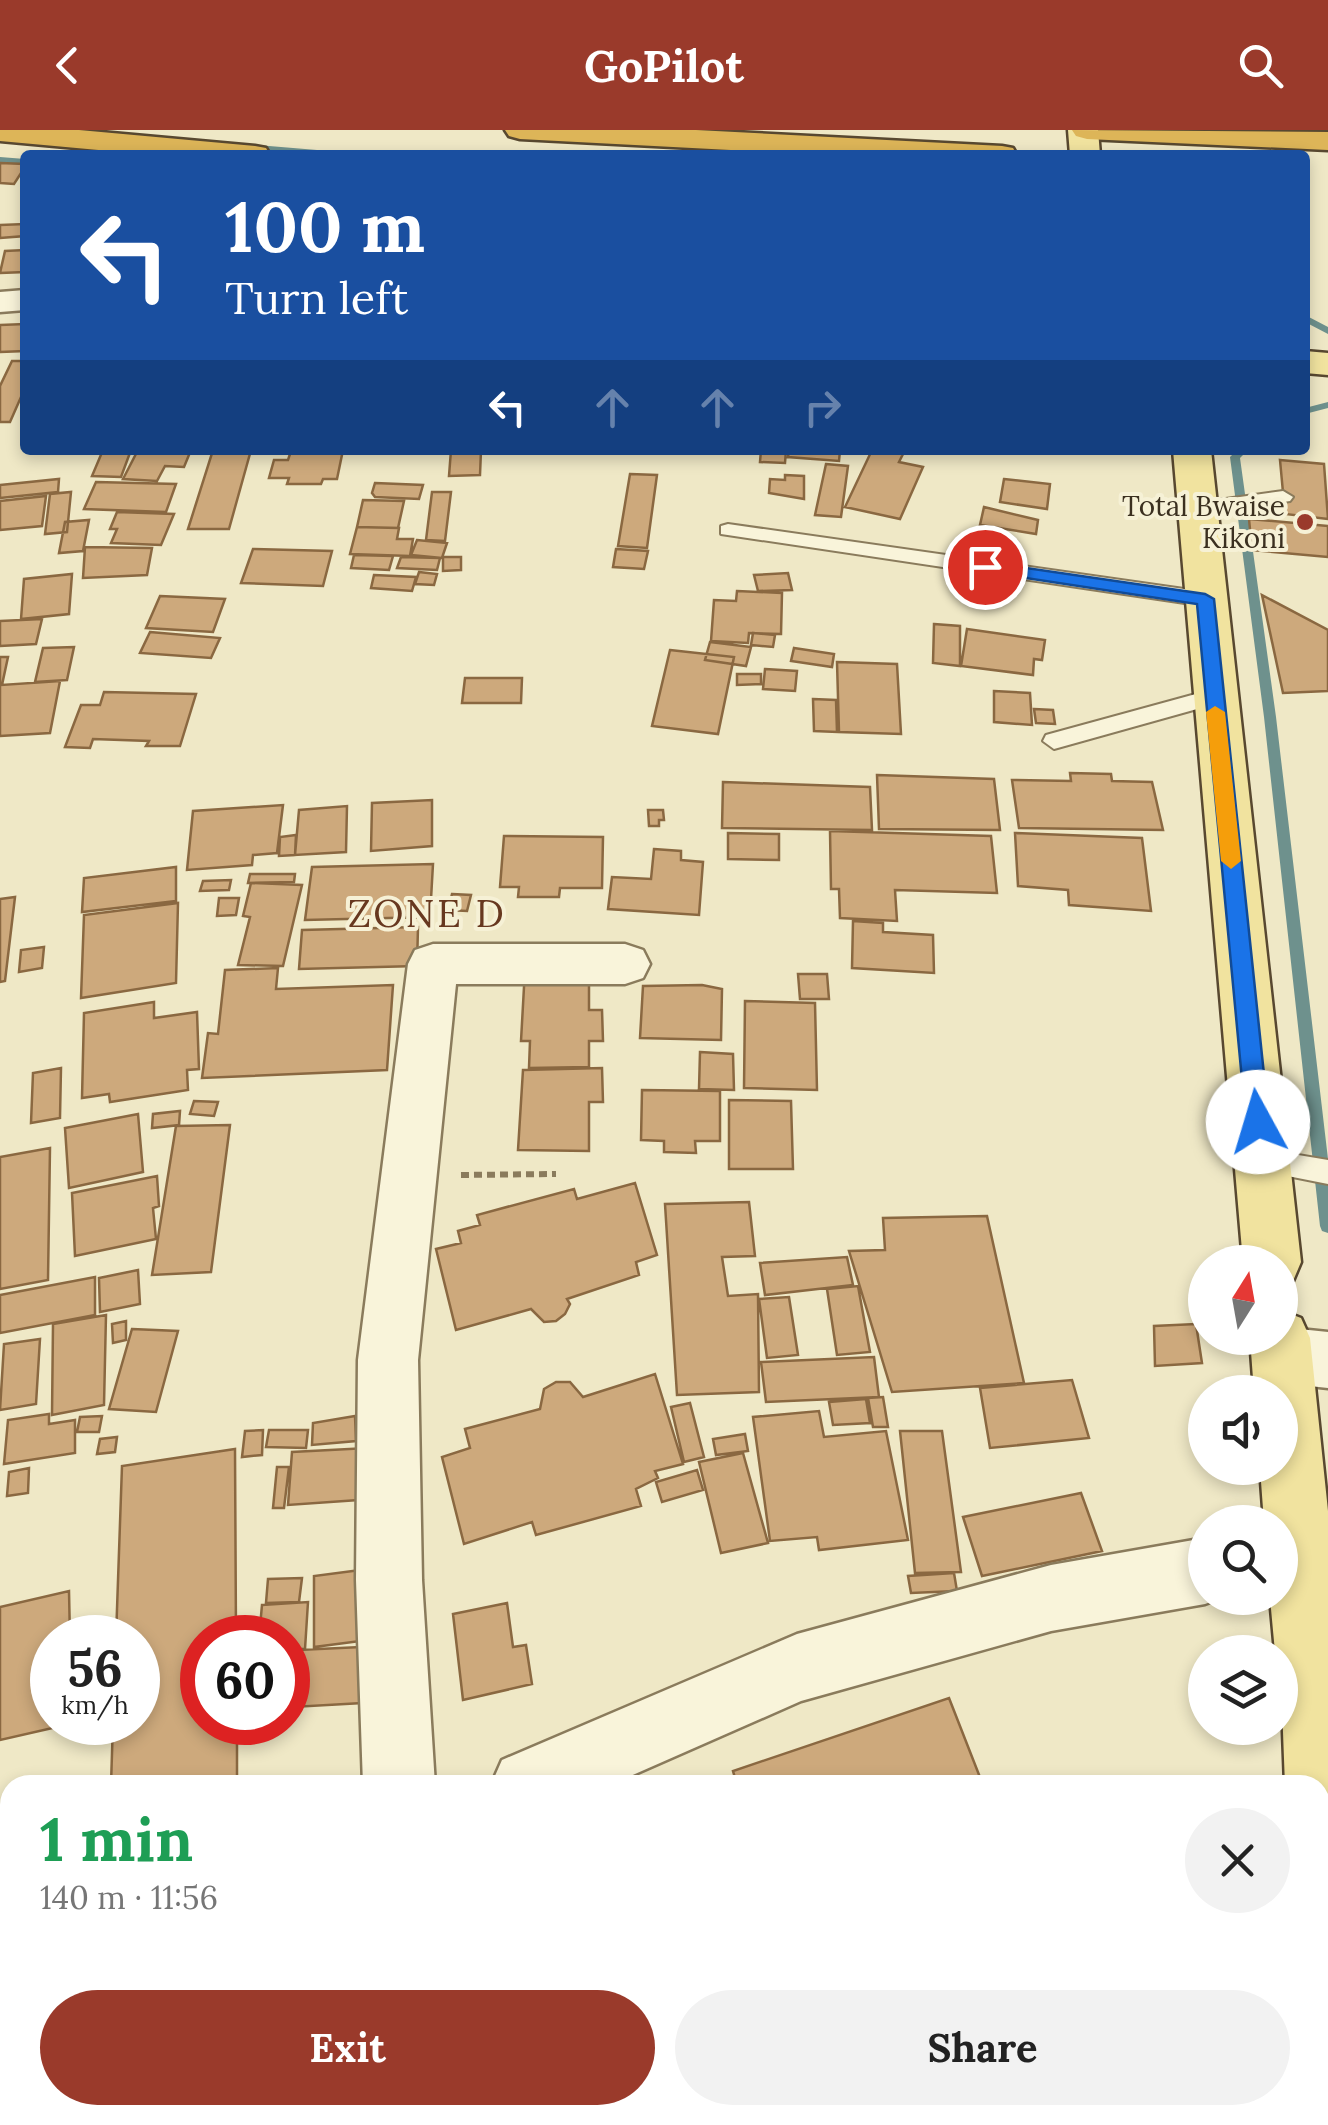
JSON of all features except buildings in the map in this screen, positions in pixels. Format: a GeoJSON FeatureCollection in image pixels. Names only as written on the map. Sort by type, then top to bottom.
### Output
{"type":"FeatureCollection","features":[{"type":"Feature","properties":{"kind":"highway"},"geometry":{"type":"LineString","coordinates":[[520,130],[906,150]]}},
{"type":"Feature","properties":{"kind":"highway"},"geometry":{"type":"LineString","coordinates":[[1085,130],[1328,142]]}},
{"type":"Feature","properties":{"kind":"highway"},"geometry":{"type":"LineString","coordinates":[[0,132],[200,150]]}},
{"type":"Feature","properties":{"kind":"main road"},"geometry":{"type":"LineString","coordinates":[[1192,455],[1270,1245]]}},
{"type":"Feature","properties":{"kind":"main road"},"geometry":{"type":"LineString","coordinates":[[1197,510],[1217,455]]}},
{"type":"Feature","properties":{"kind":"main road"},"geometry":{"type":"LineString","coordinates":[[1292,1505],[1296,1355]]}},
{"type":"Feature","properties":{"kind":"main road"},"geometry":{"type":"LineString","coordinates":[[1298,1614],[1317,1775]]}},
{"type":"Feature","properties":{"kind":"street"},"geometry":{"type":"LineString","coordinates":[[399,1775],[389,1580],[388,1360],[433,964],[625,964]]}},
{"type":"Feature","properties":{"kind":"street"},"geometry":{"type":"LineString","coordinates":[[550,1775],[797,1668],[1051,1598],[1188,1575]]}},
{"type":"Feature","properties":{"kind":"lane"},"geometry":{"type":"LineString","coordinates":[[1197,510],[1283,497]]}},
{"type":"Feature","properties":{"kind":"lane"},"geometry":{"type":"LineString","coordinates":[[728,530],[1205,599]]}},
{"type":"Feature","properties":{"kind":"lane"},"geometry":{"type":"LineString","coordinates":[[1054,741],[1214,697]]}},
{"type":"Feature","properties":{"kind":"lane"},"geometry":{"type":"LineString","coordinates":[[1262,1161],[1328,1172]]}},
{"type":"Feature","properties":{"kind":"path"},"geometry":{"type":"LineString","coordinates":[[410,1176],[556,1174]]}},
{"type":"Feature","properties":{"kind":"waterway"},"geometry":{"type":"LineString","coordinates":[[246,147],[282,150]]}},
{"type":"Feature","properties":{"kind":"waterway"},"geometry":{"type":"LineString","coordinates":[[0,160],[20,162]]}},
{"type":"Feature","properties":{"kind":"waterway"},"geometry":{"type":"LineString","coordinates":[[1310,321],[1328,331]]}},
{"type":"Feature","properties":{"kind":"waterway"},"geometry":{"type":"LineString","coordinates":[[1310,410],[1328,405]]}},
{"type":"Feature","properties":{"kind":"waterway"},"geometry":{"type":"LineString","coordinates":[[1237,455],[1328,1226]]}},
{"type":"Feature","properties":{"kind":"slow traffic"},"geometry":{"type":"LineString","coordinates":[[1215,712],[1231,861]]}},
{"type":"Feature","properties":{"kind":"place","name":"Total Bwaise Kikoni"},"geometry":{"type":"Point","coordinates":[1305,522]}},
{"type":"Feature","properties":{"kind":"district","name":"ZONE D"},"geometry":{"type":"Point","coordinates":[427,914]}},
{"type":"Feature","properties":{"kind":"route"},"geometry":{"type":"LineString","coordinates":[[985,567],[1205,599],[1258,1122]]}}]}
